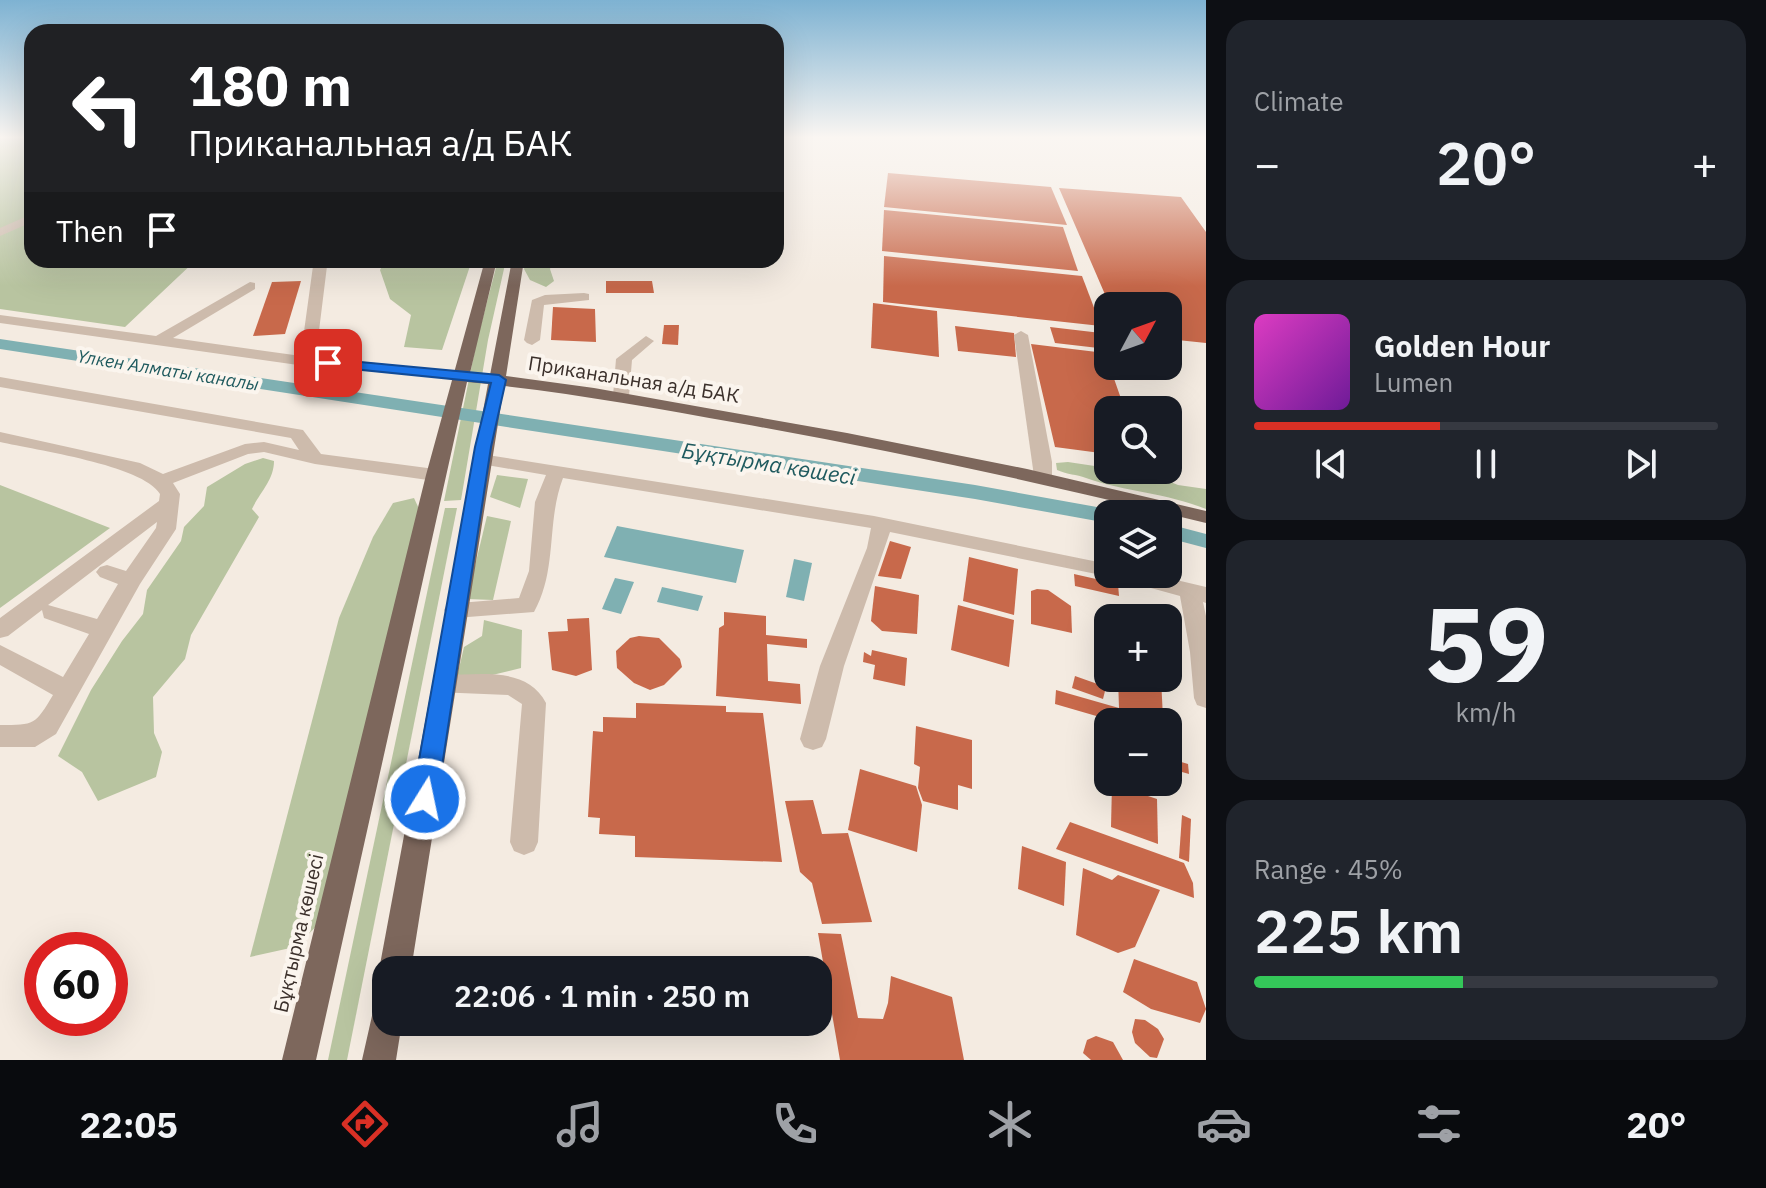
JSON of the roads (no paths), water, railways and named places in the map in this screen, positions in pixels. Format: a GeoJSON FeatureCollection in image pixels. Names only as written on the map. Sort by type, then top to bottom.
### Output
{"type":"FeatureCollection","features":[{"type":"Feature","properties":{"kind":"main road","name":"Бұқтырма көшесі"},"geometry":{"type":"LineString","coordinates":[[299,1060],[435,475],[489,268]]}},
{"type":"Feature","properties":{"kind":"main road"},"geometry":{"type":"LineString","coordinates":[[397,956],[482,453],[499,380],[517,268]]}},
{"type":"Feature","properties":{"kind":"main road","name":"Приканальная а/д БАК"},"geometry":{"type":"LineString","coordinates":[[460,382],[499,380],[621,396],[1043,476],[1206,517]]}},
{"type":"Feature","properties":{"kind":"main road"},"geometry":{"type":"LineString","coordinates":[[379,1060],[383,1036]]}},
{"type":"Feature","properties":{"kind":"street"},"geometry":{"type":"LineString","coordinates":[[0,232],[24,222]]}},
{"type":"Feature","properties":{"kind":"street"},"geometry":{"type":"LineString","coordinates":[[298,360],[309,347],[320,268]]}},
{"type":"Feature","properties":{"kind":"street"},"geometry":{"type":"LineString","coordinates":[[156,342],[250,286]]}},
{"type":"Feature","properties":{"kind":"street"},"geometry":{"type":"LineString","coordinates":[[532,340],[534,307],[540,301],[584,297]]}},
{"type":"Feature","properties":{"kind":"street","name":"Приканальная а/д БАК"},"geometry":{"type":"LineString","coordinates":[[0,319],[460,382]]}},
{"type":"Feature","properties":{"kind":"street"},"geometry":{"type":"LineString","coordinates":[[507,320],[533,320]]}},
{"type":"Feature","properties":{"kind":"street"},"geometry":{"type":"LineString","coordinates":[[1021,335],[1043,476]]}},
{"type":"Feature","properties":{"kind":"street"},"geometry":{"type":"LineString","coordinates":[[621,396],[624,359],[646,341]]}},
{"type":"Feature","properties":{"kind":"street"},"geometry":{"type":"LineString","coordinates":[[0,382],[297,434],[315,459]]}},
{"type":"Feature","properties":{"kind":"street"},"geometry":{"type":"LineString","coordinates":[[0,437],[134,467],[162,481],[170,494],[166,529],[131,580],[42,732],[35,736],[0,736]]}},
{"type":"Feature","properties":{"kind":"street"},"geometry":{"type":"LineString","coordinates":[[162,481],[245,449],[264,447],[315,459],[435,475]]}},
{"type":"Feature","properties":{"kind":"street"},"geometry":{"type":"LineString","coordinates":[[482,453],[557,470],[882,524],[1094,568]]}},
{"type":"Feature","properties":{"kind":"street"},"geometry":{"type":"LineString","coordinates":[[455,610],[526,606],[539,574],[544,503],[557,470]]}},
{"type":"Feature","properties":{"kind":"street"},"geometry":{"type":"LineString","coordinates":[[0,630],[168,504]]}},
{"type":"Feature","properties":{"kind":"street"},"geometry":{"type":"LineString","coordinates":[[813,739],[832,666],[877,548],[882,524]]}},
{"type":"Feature","properties":{"kind":"street"},"geometry":{"type":"LineString","coordinates":[[107,572],[131,580]]}},
{"type":"Feature","properties":{"kind":"street"},"geometry":{"type":"LineString","coordinates":[[1177,588],[1198,593],[1206,698]]}},
{"type":"Feature","properties":{"kind":"street"},"geometry":{"type":"LineString","coordinates":[[52,612],[103,630]]}},
{"type":"Feature","properties":{"kind":"street"},"geometry":{"type":"LineString","coordinates":[[0,654],[65,690]]}},
{"type":"Feature","properties":{"kind":"street"},"geometry":{"type":"LineString","coordinates":[[445,685],[519,686],[530,693],[534,703],[524,842]]}},
{"type":"Feature","properties":{"kind":"water"},"geometry":{"type":"Polygon","coordinates":[[[617,526],[744,550],[736,583],[604,557],[617,526]]]}},
{"type":"Feature","properties":{"kind":"water"},"geometry":{"type":"Polygon","coordinates":[[[794,559],[812,563],[804,601],[786,597],[794,559]]]}},
{"type":"Feature","properties":{"kind":"water"},"geometry":{"type":"Polygon","coordinates":[[[615,578],[634,582],[621,614],[602,609],[615,578]]]}},
{"type":"Feature","properties":{"kind":"water"},"geometry":{"type":"Polygon","coordinates":[[[662,587],[703,596],[698,611],[657,602],[662,587]]]}},
{"type":"Feature","properties":{"kind":"waterway","name":"Бұқтырма көшесі"},"geometry":{"type":"LineString","coordinates":[[0,344],[975,492],[1094,513]]}},
{"type":"Feature","properties":{"kind":"waterway","name":"Бұқтырма көшесі"},"geometry":{"type":"LineString","coordinates":[[1182,535],[1206,541]]}},
{"type":"Feature","properties":{"kind":"water label","name":"Үлкен Алматы каналы"},"geometry":{"type":"Point","coordinates":[168,370]}}]}
